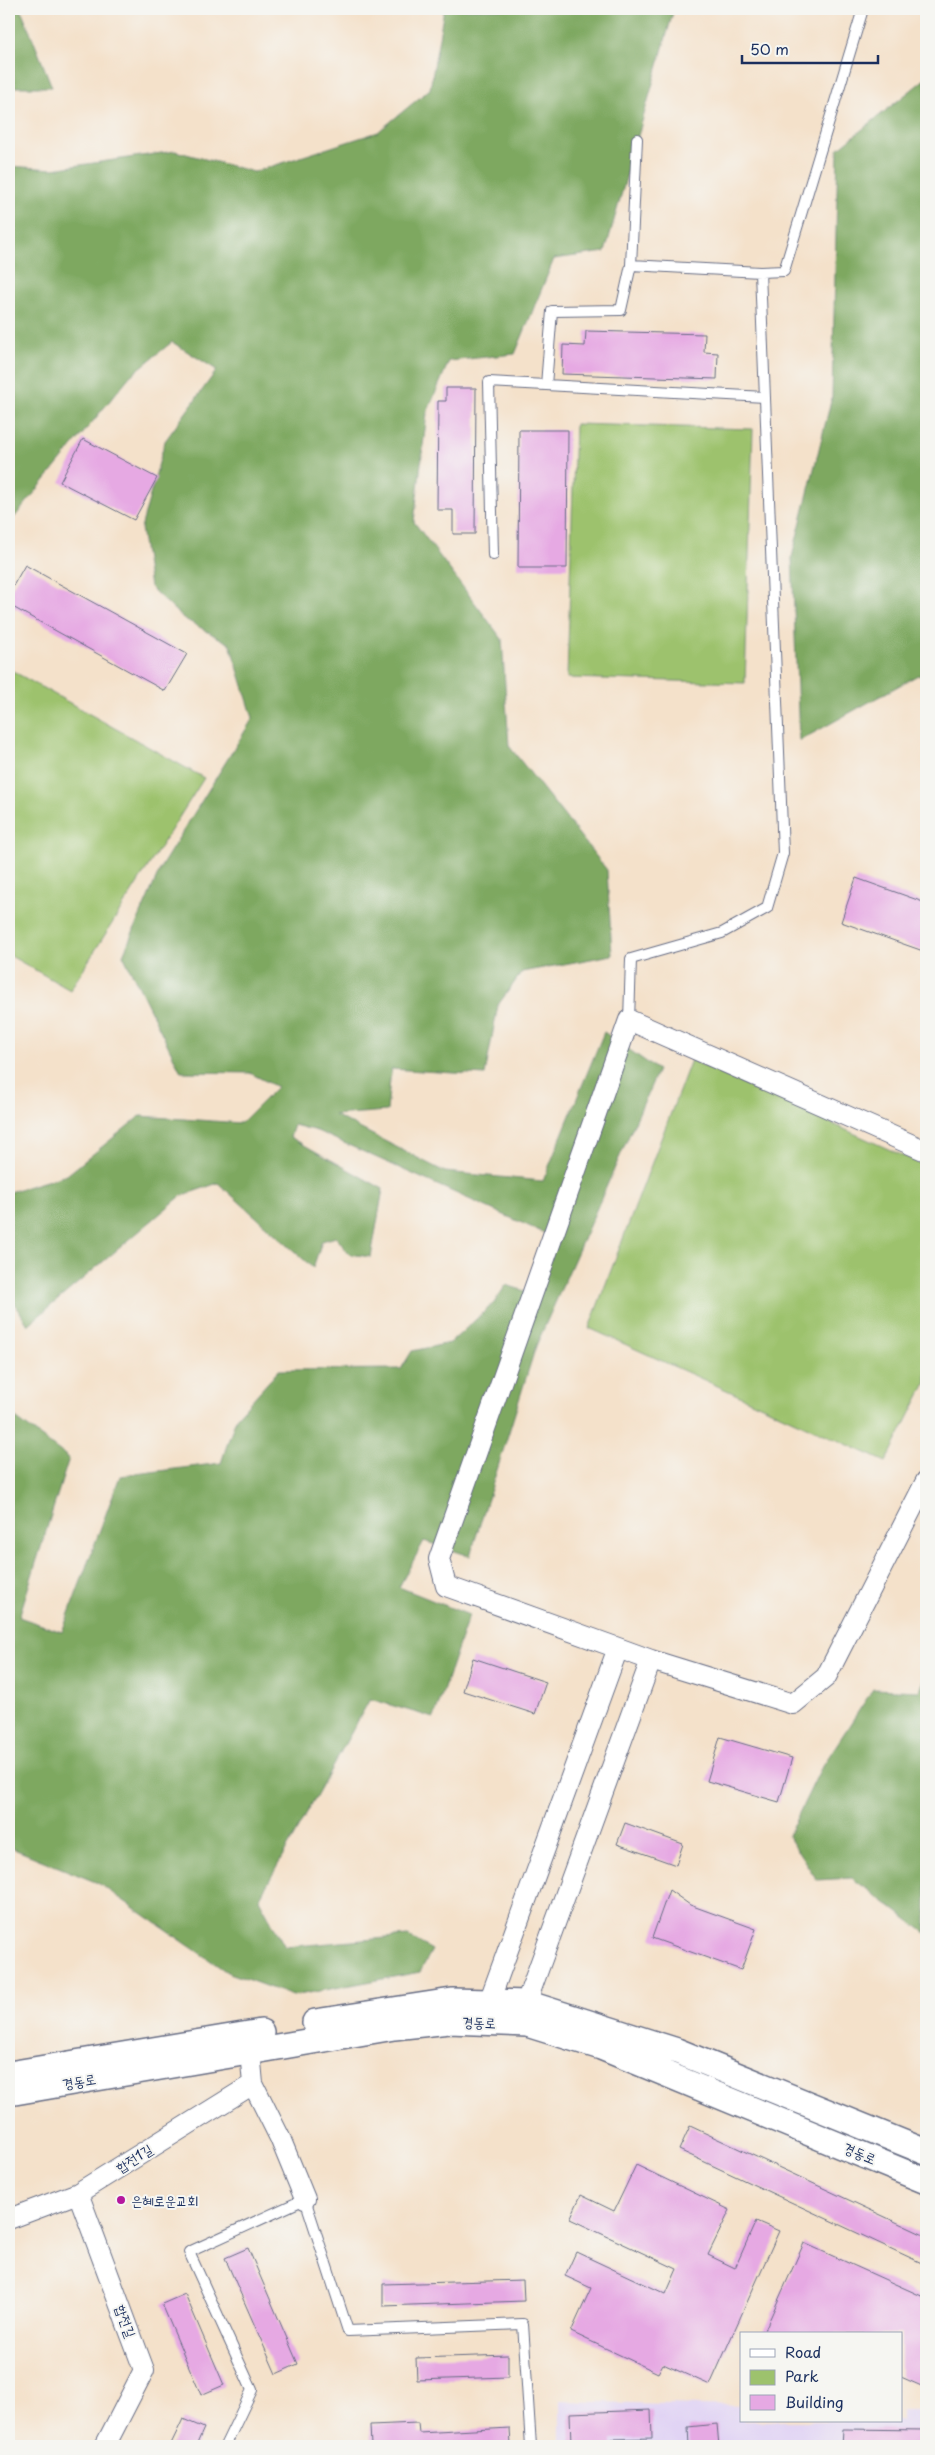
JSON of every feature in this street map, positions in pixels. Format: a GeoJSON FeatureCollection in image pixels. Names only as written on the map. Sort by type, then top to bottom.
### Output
{"type":"FeatureCollection","features":[{"type":"Feature","properties":{"kind":"street"},"geometry":{"type":"LineString","coordinates":[[926,1151],[629,1020],[439,1559],[446,1586],[651,1660],[793,1704],[826,1677],[926,1481]]}},
{"type":"Feature","properties":{"kind":"street"},"geometry":{"type":"LineString","coordinates":[[489,2002],[618,1648]]}},
{"type":"Feature","properties":{"kind":"street"},"geometry":{"type":"LineString","coordinates":[[526,2003],[651,1660]]}},
{"type":"Feature","properties":{"kind":"street","name":"경동로"},"geometry":{"type":"LineString","coordinates":[[9,2074],[452,2001],[526,2003],[677,2051],[926,2152]]}},
{"type":"Feature","properties":{"kind":"street","name":"경동로"},"geometry":{"type":"LineString","coordinates":[[9,2093],[394,2027],[449,2021],[527,2024],[602,2047],[926,2181]]}},
{"type":"Feature","properties":{"kind":"street"},"geometry":{"type":"LineString","coordinates":[[250,2051],[253,2084],[280,2138],[305,2199]]}},
{"type":"Feature","properties":{"kind":"street","name":"합전1길"},"geometry":{"type":"LineString","coordinates":[[9,2219],[78,2193],[253,2084]]}},
{"type":"Feature","properties":{"kind":"street","name":"합전길"},"geometry":{"type":"LineString","coordinates":[[78,2193],[144,2370],[105,2446]]}},
{"type":"Feature","properties":{"kind":"lane"},"geometry":{"type":"LineString","coordinates":[[631,265],[784,272],[863,9]]}},
{"type":"Feature","properties":{"kind":"lane"},"geometry":{"type":"LineString","coordinates":[[546,385],[552,311],[621,310],[631,265],[637,139]]}},
{"type":"Feature","properties":{"kind":"lane"},"geometry":{"type":"LineString","coordinates":[[629,1020],[632,959],[722,933],[767,908],[783,853],[760,272]]}},
{"type":"Feature","properties":{"kind":"lane"},"geometry":{"type":"LineString","coordinates":[[493,555],[489,382],[765,397]]}},
{"type":"Feature","properties":{"kind":"lane"},"geometry":{"type":"LineString","coordinates":[[225,2446],[252,2390],[189,2252],[305,2199],[348,2331],[523,2324],[531,2446]]}},
{"type":"Feature","properties":{"kind":"shaded area"},"geometry":{"type":"Polygon","coordinates":[[[560,2401],[740,2406],[740,2422],[902,2422],[902,2411],[926,2411],[926,2446],[560,2446],[560,2401]]]}},
{"type":"Feature","properties":{"kind":"green space"},"geometry":{"type":"Polygon","coordinates":[[[9,9],[21,9],[52,87],[9,87],[9,9]]]}},
{"type":"Feature","properties":{"kind":"green space"},"geometry":{"type":"Polygon","coordinates":[[[444,9],[674,9],[605,252],[554,259],[515,354],[449,361],[427,413],[414,522],[502,639],[509,746],[607,870],[612,955],[522,972],[498,1005],[485,1075],[391,1069],[387,1111],[334,1115],[445,1172],[543,1181],[604,1032],[658,1070],[536,1346],[470,1556],[424,1541],[399,1587],[469,1615],[434,1718],[370,1699],[259,1899],[285,1947],[408,1936],[432,1950],[420,1972],[293,1996],[227,1972],[98,1883],[9,1847],[9,1413],[69,1458],[19,1617],[62,1632],[120,1476],[221,1463],[236,1418],[279,1370],[401,1369],[412,1351],[450,1343],[494,1303],[506,1285],[531,1293],[551,1236],[317,1131],[294,1125],[290,1137],[383,1189],[371,1257],[349,1254],[336,1237],[322,1241],[313,1268],[218,1183],[181,1196],[28,1325],[9,1294],[9,1192],[67,1175],[140,1116],[241,1123],[277,1087],[250,1073],[181,1072],[123,955],[162,865],[253,718],[230,644],[183,618],[150,587],[141,528],[165,441],[217,370],[172,342],[130,376],[9,524],[9,166],[53,169],[175,151],[254,172],[378,132],[430,89],[444,9]]]}},
{"type":"Feature","properties":{"kind":"green space"},"geometry":{"type":"Polygon","coordinates":[[[926,78],[926,679],[918,675],[799,741],[792,557],[832,397],[838,149],[926,78]]]}},
{"type":"Feature","properties":{"kind":"green space"},"geometry":{"type":"Polygon","coordinates":[[[575,424],[753,429],[745,683],[567,678],[575,424]]]}},
{"type":"Feature","properties":{"kind":"green space"},"geometry":{"type":"Polygon","coordinates":[[[9,669],[204,778],[70,990],[9,955],[9,669]]]}},
{"type":"Feature","properties":{"kind":"green space"},"geometry":{"type":"Polygon","coordinates":[[[691,1060],[926,1166],[926,1383],[886,1462],[589,1328],[691,1060]]]}},
{"type":"Feature","properties":{"kind":"green space"},"geometry":{"type":"Polygon","coordinates":[[[926,1677],[926,1933],[852,1878],[817,1880],[788,1836],[820,1770],[873,1689],[919,1691],[926,1677]]]}},
{"type":"Feature","properties":{"kind":"building"},"geometry":{"type":"Polygon","coordinates":[[[586,331],[705,334],[704,352],[718,353],[717,379],[562,374],[563,345],[585,346],[586,331]]]}},
{"type":"Feature","properties":{"kind":"building"},"geometry":{"type":"Polygon","coordinates":[[[446,388],[476,388],[475,534],[453,534],[453,510],[437,510],[438,401],[446,401],[446,388]]]}},
{"type":"Feature","properties":{"kind":"building"},"geometry":{"type":"Polygon","coordinates":[[[519,430],[568,430],[567,568],[518,568],[519,430]]]}},
{"type":"Feature","properties":{"kind":"building"},"geometry":{"type":"Polygon","coordinates":[[[83,439],[157,478],[134,520],[60,482],[83,439]]]}},
{"type":"Feature","properties":{"kind":"building"},"geometry":{"type":"Polygon","coordinates":[[[25,565],[187,654],[165,691],[9,605],[9,593],[25,565]]]}},
{"type":"Feature","properties":{"kind":"building"},"geometry":{"type":"Polygon","coordinates":[[[856,878],[926,903],[926,952],[841,922],[856,878]]]}},
{"type":"Feature","properties":{"kind":"building"},"geometry":{"type":"Polygon","coordinates":[[[473,1658],[546,1682],[535,1714],[463,1691],[473,1658]]]}},
{"type":"Feature","properties":{"kind":"building"},"geometry":{"type":"Polygon","coordinates":[[[720,1737],[792,1758],[779,1802],[707,1781],[720,1737]]]}},
{"type":"Feature","properties":{"kind":"building"},"geometry":{"type":"Polygon","coordinates":[[[625,1823],[683,1844],[676,1865],[617,1844],[625,1823]]]}},
{"type":"Feature","properties":{"kind":"building"},"geometry":{"type":"Polygon","coordinates":[[[669,1890],[690,1905],[756,1929],[741,1970],[652,1938],[669,1890]]]}},
{"type":"Feature","properties":{"kind":"building"},"geometry":{"type":"Polygon","coordinates":[[[690,2126],[926,2236],[926,2265],[679,2150],[690,2126]]]}},
{"type":"Feature","properties":{"kind":"building"},"geometry":{"type":"Polygon","coordinates":[[[636,2165],[730,2210],[708,2255],[735,2268],[756,2221],[779,2231],[710,2385],[663,2364],[658,2373],[571,2332],[591,2288],[565,2276],[576,2252],[666,2294],[677,2269],[570,2219],[581,2195],[614,2211],[636,2165]]]}},
{"type":"Feature","properties":{"kind":"building"},"geometry":{"type":"Polygon","coordinates":[[[804,2243],[926,2298],[926,2388],[902,2377],[902,2332],[764,2332],[804,2243]]]}},
{"type":"Feature","properties":{"kind":"building"},"geometry":{"type":"Polygon","coordinates":[[[248,2248],[298,2364],[276,2374],[225,2258],[248,2248]]]}},
{"type":"Feature","properties":{"kind":"building"},"geometry":{"type":"Polygon","coordinates":[[[523,2280],[524,2301],[383,2306],[383,2284],[523,2280]]]}},
{"type":"Feature","properties":{"kind":"building"},"geometry":{"type":"Polygon","coordinates":[[[185,2294],[224,2385],[201,2395],[162,2304],[185,2294]]]}},
{"type":"Feature","properties":{"kind":"building"},"geometry":{"type":"Polygon","coordinates":[[[508,2355],[508,2377],[417,2380],[416,2358],[508,2355]]]}},
{"type":"Feature","properties":{"kind":"building"},"geometry":{"type":"Polygon","coordinates":[[[651,2410],[652,2438],[612,2439],[612,2446],[571,2446],[570,2413],[651,2410]]]}},
{"type":"Feature","properties":{"kind":"building"},"geometry":{"type":"Polygon","coordinates":[[[183,2419],[204,2428],[196,2446],[170,2446],[183,2419]]]}},
{"type":"Feature","properties":{"kind":"building"},"geometry":{"type":"Polygon","coordinates":[[[418,2423],[419,2433],[510,2428],[511,2446],[371,2446],[370,2425],[418,2423]]]}},
{"type":"Feature","properties":{"kind":"building"},"geometry":{"type":"Polygon","coordinates":[[[717,2424],[719,2446],[689,2446],[688,2427],[717,2424]]]}},
{"type":"Feature","properties":{"kind":"building"},"geometry":{"type":"Polygon","coordinates":[[[843,2429],[926,2430],[926,2446],[842,2446],[843,2429]]]}},
{"type":"Feature","properties":{"kind":"place","name":"은혜로운교회"},"geometry":{"type":"Point","coordinates":[121,2200]}}]}
